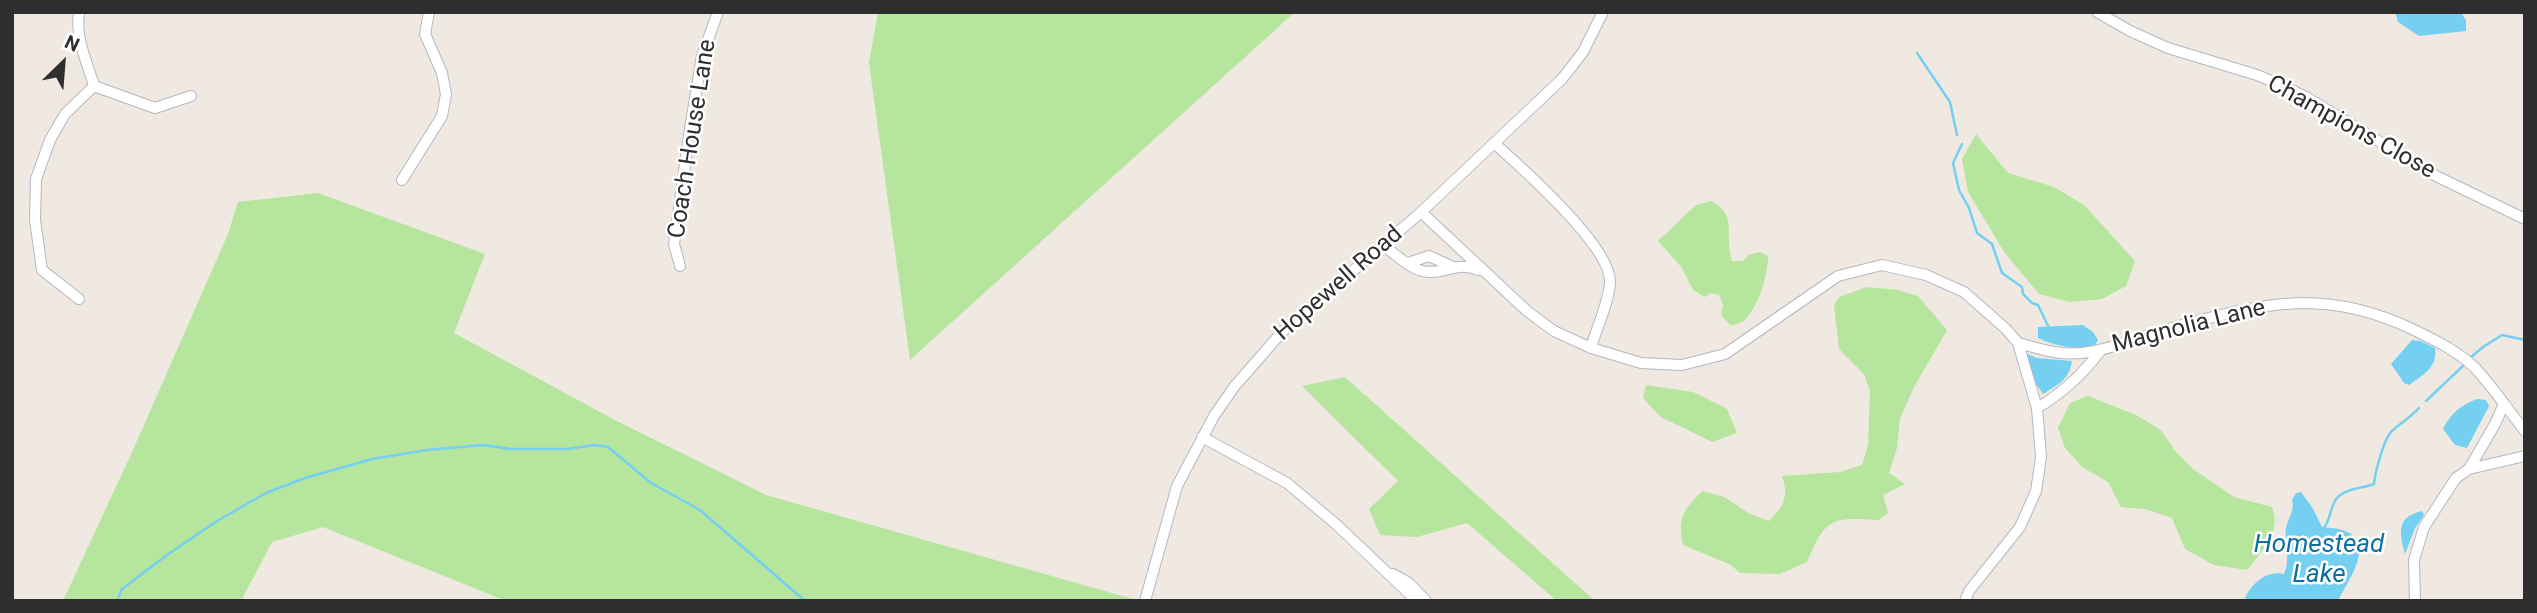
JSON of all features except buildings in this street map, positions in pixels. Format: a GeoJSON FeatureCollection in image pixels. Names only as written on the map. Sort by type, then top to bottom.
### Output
{"type":"FeatureCollection","features":[{"type":"Feature","properties":{"kind":"street"},"geometry":{"type":"LineString","coordinates":[[79,12],[78,36],[94,86]]}},
{"type":"Feature","properties":{"kind":"street"},"geometry":{"type":"LineString","coordinates":[[402,180],[442,116],[446,94],[442,73],[425,34],[429,12]]}},
{"type":"Feature","properties":{"kind":"street","name":"Coach House Lane"},"geometry":{"type":"LineString","coordinates":[[680,266],[674,244],[688,135],[702,57],[718,12]]}},
{"type":"Feature","properties":{"kind":"street","name":"Hopewell Road"},"geometry":{"type":"LineString","coordinates":[[1145,601],[1172,498],[1202,437],[1234,387],[1282,332],[1421,212],[1562,79],[1583,52],[1603,12]]}},
{"type":"Feature","properties":{"kind":"street","name":"Champions Close"},"geometry":{"type":"LineString","coordinates":[[2097,12],[2168,48],[2257,75],[2308,98],[2436,176],[2525,219]]}},
{"type":"Feature","properties":{"kind":"street"},"geometry":{"type":"LineString","coordinates":[[94,86],[155,108],[191,96]]}},
{"type":"Feature","properties":{"kind":"street"},"geometry":{"type":"LineString","coordinates":[[79,299],[43,270],[35,220],[37,179],[50,140],[65,114],[94,86]]}},
{"type":"Feature","properties":{"kind":"street"},"geometry":{"type":"LineString","coordinates":[[1494,143],[1530,175],[1608,266],[1610,283],[1591,348]]}},
{"type":"Feature","properties":{"kind":"street"},"geometry":{"type":"LineString","coordinates":[[1421,212],[1527,311],[1554,331],[1591,348],[1642,363],[1682,365],[1726,354],[1838,275],[1882,265],[1926,275],[1964,292],[2018,343],[2037,408],[2040,457],[2036,491],[2020,527],[1969,591],[1965,601]]}},
{"type":"Feature","properties":{"kind":"street"},"geometry":{"type":"LineString","coordinates":[[1383,245],[1421,271],[1438,272],[1469,265],[1488,275]]}},
{"type":"Feature","properties":{"kind":"street"},"geometry":{"type":"LineString","coordinates":[[1408,263],[1429,256],[1452,267]]}},
{"type":"Feature","properties":{"kind":"street","name":"Magnolia Lane"},"geometry":{"type":"LineString","coordinates":[[2018,343],[2055,353],[2090,353],[2234,311],[2288,302],[2326,303],[2361,310],[2397,322],[2436,340],[2472,366],[2525,431]]}},
{"type":"Feature","properties":{"kind":"street","name":"Magnolia Lane"},"geometry":{"type":"LineString","coordinates":[[2037,408],[2074,381],[2101,349]]}},
{"type":"Feature","properties":{"kind":"street"},"geometry":{"type":"LineString","coordinates":[[2469,469],[2504,404]]}},
{"type":"Feature","properties":{"kind":"street"},"geometry":{"type":"LineString","coordinates":[[1202,437],[1287,483],[1387,570],[1417,601]]}},
{"type":"Feature","properties":{"kind":"street"},"geometry":{"type":"LineString","coordinates":[[2415,601],[2414,560],[2424,527],[2456,478],[2469,469],[2525,456]]}},
{"type":"Feature","properties":{"kind":"street"},"geometry":{"type":"LineString","coordinates":[[1387,570],[1409,583],[1426,601]]}},
{"type":"Feature","properties":{"kind":"green space"},"geometry":{"type":"Polygon","coordinates":[[[878,12],[1295,12],[910,360],[869,63],[878,12]]]}},
{"type":"Feature","properties":{"kind":"green space"},"geometry":{"type":"Polygon","coordinates":[[[1976,134],[2008,173],[2054,187],[2084,205],[2135,261],[2126,286],[2102,299],[2069,302],[2039,294],[2005,253],[1968,192],[1962,159],[1976,134]]]}},
{"type":"Feature","properties":{"kind":"green space"},"geometry":{"type":"Polygon","coordinates":[[[318,193],[485,254],[454,333],[615,420],[766,495],[1140,601],[506,601],[323,527],[272,542],[241,601],[63,601],[228,234],[238,202],[318,193]]]}},
{"type":"Feature","properties":{"kind":"green space"},"geometry":{"type":"Polygon","coordinates":[[[1711,201],[1725,212],[1732,261],[1743,261],[1748,255],[1760,252],[1768,256],[1764,280],[1755,306],[1744,320],[1731,326],[1721,315],[1723,305],[1719,295],[1710,293],[1705,297],[1693,290],[1682,268],[1658,241],[1696,205],[1711,201]]]}},
{"type":"Feature","properties":{"kind":"green space"},"geometry":{"type":"Polygon","coordinates":[[[1867,287],[1898,290],[1918,296],[1947,330],[1915,385],[1900,418],[1897,448],[1889,473],[1905,484],[1883,495],[1888,513],[1879,520],[1850,519],[1832,523],[1825,528],[1807,562],[1780,574],[1740,573],[1731,565],[1683,545],[1681,527],[1684,514],[1703,491],[1724,497],[1750,514],[1769,521],[1784,501],[1782,476],[1840,472],[1862,465],[1868,445],[1870,391],[1864,374],[1839,349],[1834,305],[1839,297],[1867,287]]]}},
{"type":"Feature","properties":{"kind":"green space"},"geometry":{"type":"Polygon","coordinates":[[[1345,377],[1595,601],[1557,601],[1467,523],[1417,537],[1380,535],[1369,509],[1398,481],[1302,386],[1345,377]]]}},
{"type":"Feature","properties":{"kind":"green space"},"geometry":{"type":"Polygon","coordinates":[[[1646,385],[1693,392],[1727,409],[1737,433],[1712,442],[1661,417],[1643,398],[1646,385]]]}},
{"type":"Feature","properties":{"kind":"green space"},"geometry":{"type":"Polygon","coordinates":[[[2088,396],[2136,415],[2161,430],[2175,451],[2193,469],[2234,497],[2272,507],[2274,524],[2269,540],[2247,570],[2214,565],[2185,549],[2172,518],[2145,509],[2121,507],[2108,482],[2082,467],[2065,448],[2058,428],[2070,403],[2088,396]]]}},
{"type":"Feature","properties":{"kind":"water"},"geometry":{"type":"Polygon","coordinates":[[[2395,12],[2461,12],[2466,21],[2466,31],[2419,36],[2398,22],[2395,12]]]}},
{"type":"Feature","properties":{"kind":"water"},"geometry":{"type":"Polygon","coordinates":[[[2083,325],[2093,332],[2098,340],[2093,348],[2065,346],[2038,338],[2038,327],[2083,325]]]}},
{"type":"Feature","properties":{"kind":"water"},"geometry":{"type":"Polygon","coordinates":[[[2412,340],[2435,348],[2435,355],[2428,370],[2409,385],[2404,383],[2391,364],[2412,340]]]}},
{"type":"Feature","properties":{"kind":"water"},"geometry":{"type":"Polygon","coordinates":[[[2025,353],[2037,358],[2072,361],[2071,367],[2062,381],[2043,394],[2034,381],[2025,353]]]}},
{"type":"Feature","properties":{"kind":"water"},"geometry":{"type":"Polygon","coordinates":[[[2477,399],[2486,400],[2489,406],[2467,448],[2455,445],[2443,429],[2457,410],[2477,399]]]}},
{"type":"Feature","properties":{"kind":"water","name":"Homestead Lake"},"geometry":{"type":"Polygon","coordinates":[[[2301,492],[2322,527],[2343,530],[2359,544],[2353,574],[2338,601],[2250,601],[2245,598],[2261,579],[2272,574],[2284,574],[2287,563],[2286,528],[2292,511],[2292,500],[2296,493],[2301,492]]]}},
{"type":"Feature","properties":{"kind":"water"},"geometry":{"type":"Polygon","coordinates":[[[2422,511],[2424,515],[2415,528],[2405,554],[2401,539],[2402,526],[2408,517],[2422,511]]]}},
{"type":"Feature","properties":{"kind":"waterway"},"geometry":{"type":"LineString","coordinates":[[1917,53],[1950,102],[1957,135]]}},
{"type":"Feature","properties":{"kind":"waterway"},"geometry":{"type":"LineString","coordinates":[[1962,144],[1953,163],[1959,190],[1969,208],[1977,233],[1992,244],[2002,273],[2022,287],[2023,294],[2038,305],[2049,328]]}},
{"type":"Feature","properties":{"kind":"waterway"},"geometry":{"type":"LineString","coordinates":[[2470,358],[2502,335],[2525,340]]}},
{"type":"Feature","properties":{"kind":"waterway"},"geometry":{"type":"LineString","coordinates":[[2426,401],[2466,363]]}},
{"type":"Feature","properties":{"kind":"waterway"},"geometry":{"type":"LineString","coordinates":[[2323,529],[2340,495],[2374,484],[2386,440],[2393,430],[2419,408]]}},
{"type":"Feature","properties":{"kind":"waterway"},"geometry":{"type":"LineString","coordinates":[[117,601],[122,589],[167,555],[217,521],[266,493],[305,478],[372,459],[483,445],[511,449],[567,449],[594,445],[608,447],[651,483],[700,510],[805,601]]}}]}
